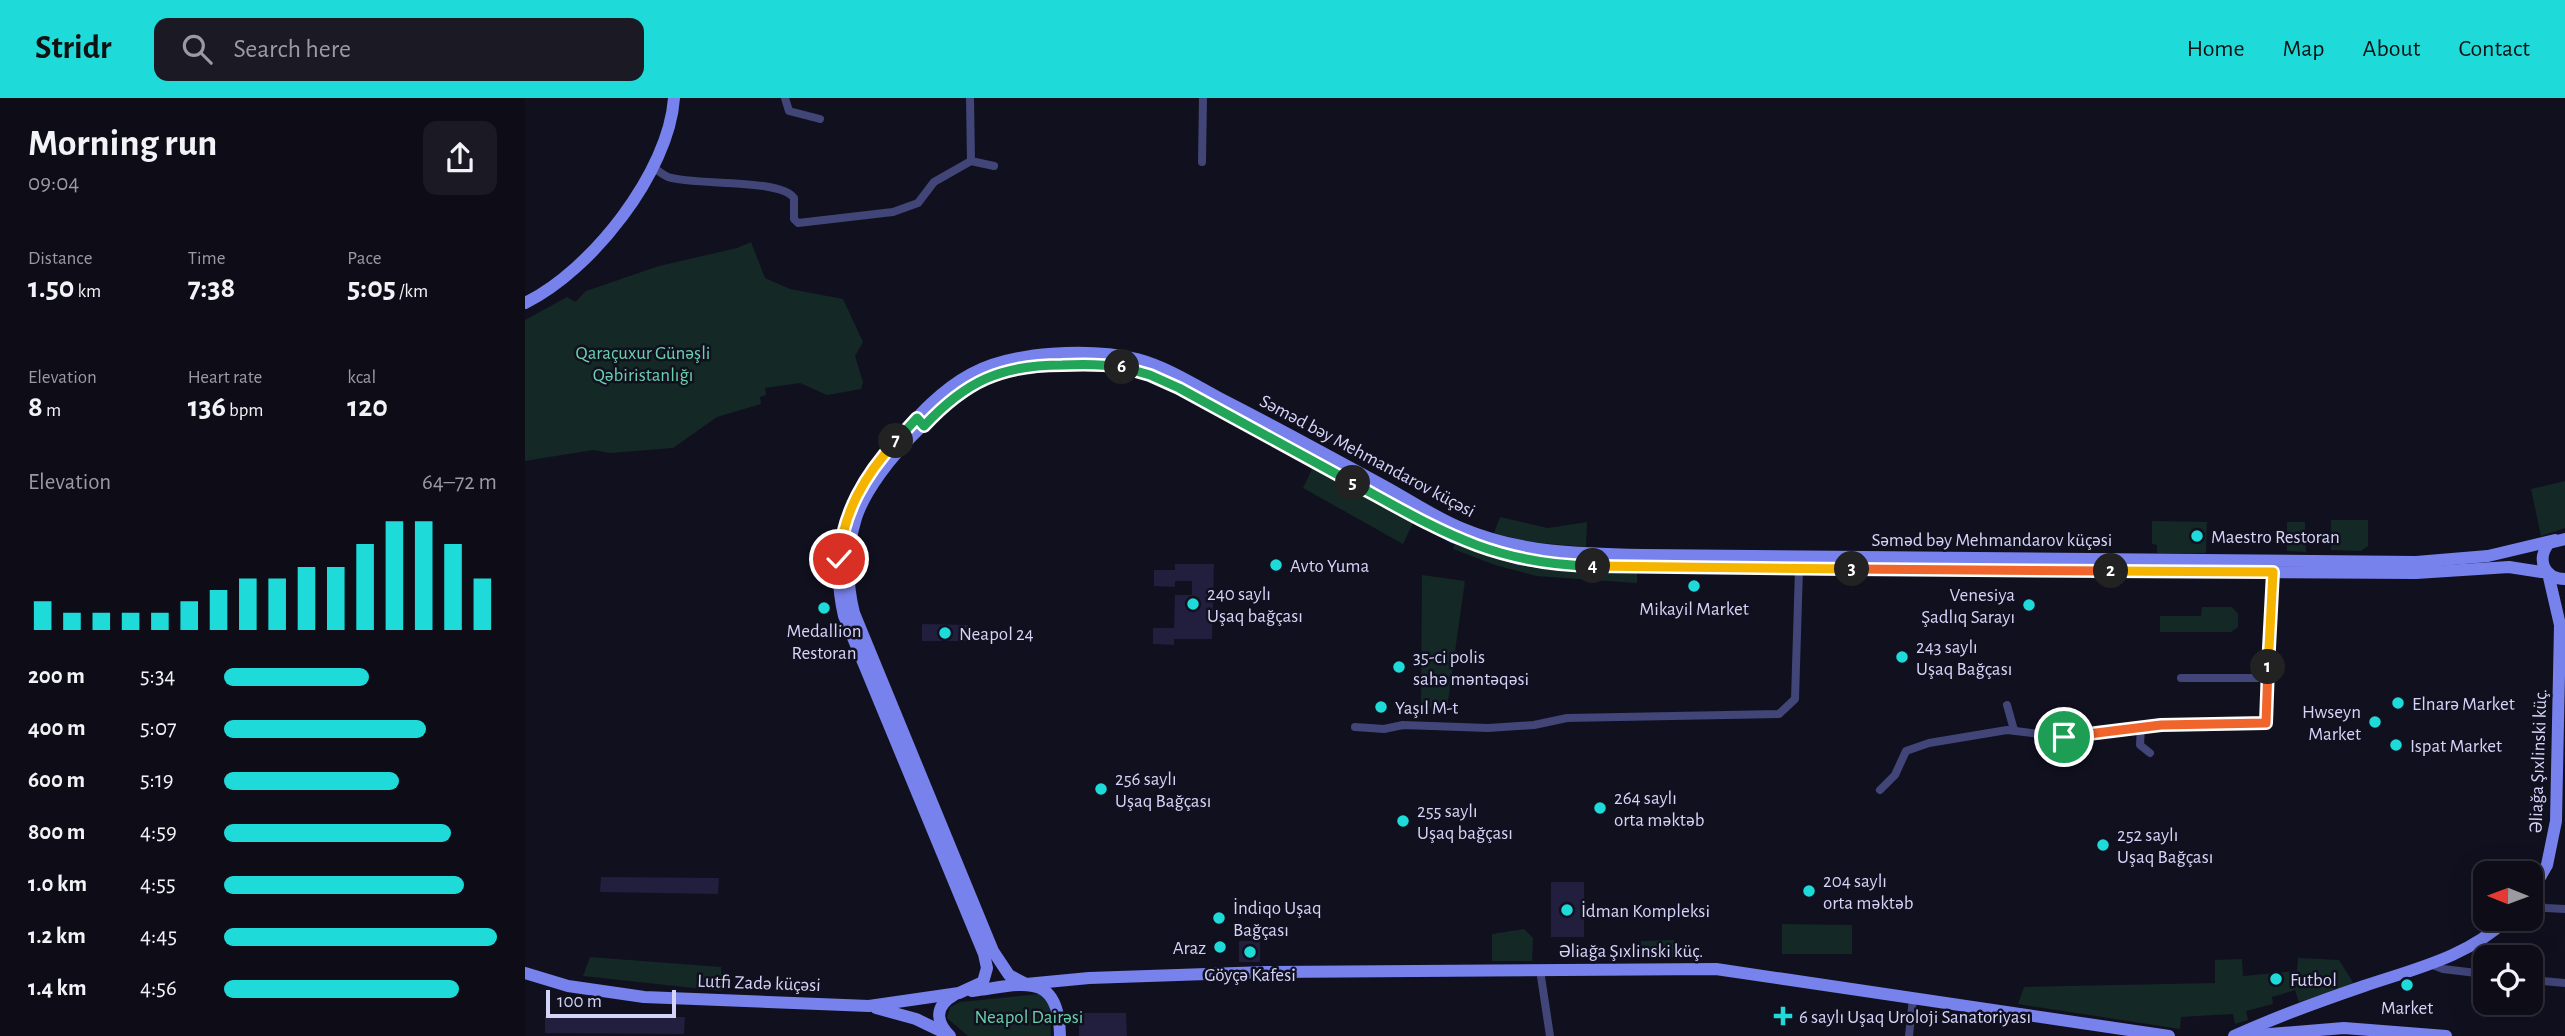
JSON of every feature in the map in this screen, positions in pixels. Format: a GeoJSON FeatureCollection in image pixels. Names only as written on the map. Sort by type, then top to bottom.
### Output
{"type":"FeatureCollection","features":[{"type":"Feature","properties":{"kind":"main road"},"geometry":{"type":"LineString","coordinates":[[525,303],[554,286],[593,249],[635,200],[654,168],[669,131],[674,98]]}},
{"type":"Feature","properties":{"kind":"main road","name":"Səməd bəy Mehmandarov küçəsi"},"geometry":{"type":"LineString","coordinates":[[959,992],[983,982],[987,968],[984,954],[848,628],[839,587],[840,546],[854,500],[880,459],[920,422],[955,384],[996,362],[1030,355],[1137,359],[1180,377],[1458,527],[1519,548],[1561,553],[2273,566],[2416,573],[2509,567],[2565,579]]}},
{"type":"Feature","properties":{"kind":"main road","name":"Səməd bəy Mehmandarov küçəsi"},"geometry":{"type":"LineString","coordinates":[[1060,1021],[1054,998],[1009,975],[993,951],[868,650],[851,601],[847,572],[849,547],[862,503],[920,422],[961,392],[1006,370],[1038,365],[1118,366],[1142,372],[1179,388],[1445,534],[1518,559],[1584,566],[1799,569],[2273,566],[2441,561],[2503,554],[2562,539]]}},
{"type":"Feature","properties":{"kind":"main road"},"geometry":{"type":"LineString","coordinates":[[2562,539],[2549,543],[2542,554],[2542,561],[2563,625]]}},
{"type":"Feature","properties":{"kind":"main road"},"geometry":{"type":"LineString","coordinates":[[2563,625],[2565,611]]}},
{"type":"Feature","properties":{"kind":"main road","name":"Əliağa Şıxlinski küç."},"geometry":{"type":"LineString","coordinates":[[2543,872],[2560,821],[2563,625]]}},
{"type":"Feature","properties":{"kind":"main road"},"geometry":{"type":"LineString","coordinates":[[2234,1036],[2330,998],[2459,953],[2494,931]]}},
{"type":"Feature","properties":{"kind":"main road","name":"Əliağa Şıxlinski küç."},"geometry":{"type":"LineString","coordinates":[[869,1006],[959,992],[1089,978],[1266,972],[1716,969],[2169,1036]]}},
{"type":"Feature","properties":{"kind":"main road","name":"Lutfi Zadə küçəsi"},"geometry":{"type":"LineString","coordinates":[[525,973],[568,986],[644,997],[869,1006]]}},
{"type":"Feature","properties":{"kind":"main road"},"geometry":{"type":"LineString","coordinates":[[1060,1036],[1066,988],[1089,978]]}},
{"type":"Feature","properties":{"kind":"main road"},"geometry":{"type":"LineString","coordinates":[[949,1035],[939,1022],[940,1007],[959,992]]}},
{"type":"Feature","properties":{"kind":"main road"},"geometry":{"type":"LineString","coordinates":[[2318,1029],[2319,1008],[2330,998]]}},
{"type":"Feature","properties":{"kind":"main road"},"geometry":{"type":"LineString","coordinates":[[869,1006],[907,1016],[949,1035]]}},
{"type":"Feature","properties":{"kind":"main road"},"geometry":{"type":"LineString","coordinates":[[2245,1036],[2318,1029],[2358,1029],[2446,1036]]}},
{"type":"Feature","properties":{"kind":"street"},"geometry":{"type":"LineString","coordinates":[[785,98],[789,111],[820,119]]}},
{"type":"Feature","properties":{"kind":"street"},"geometry":{"type":"LineString","coordinates":[[971,98],[971,161]]}},
{"type":"Feature","properties":{"kind":"street"},"geometry":{"type":"LineString","coordinates":[[1202,162],[1203,98]]}},
{"type":"Feature","properties":{"kind":"street"},"geometry":{"type":"LineString","coordinates":[[654,168],[678,179],[767,187],[786,192],[794,198],[794,219],[799,223],[894,212],[918,203],[934,182],[971,161],[994,166]]}},
{"type":"Feature","properties":{"kind":"street"},"geometry":{"type":"LineString","coordinates":[[1880,790],[1895,775],[1902,757],[1913,747],[2014,730],[2064,737],[2141,727],[2266,723],[2273,566]]}},
{"type":"Feature","properties":{"kind":"street"},"geometry":{"type":"LineString","coordinates":[[1356,727],[1488,727],[1534,725],[1567,718],[1779,715],[1795,699],[1799,569]]}},
{"type":"Feature","properties":{"kind":"street"},"geometry":{"type":"LineString","coordinates":[[2181,678],[2267,678]]}},
{"type":"Feature","properties":{"kind":"street"},"geometry":{"type":"LineString","coordinates":[[2007,705],[2014,730]]}},
{"type":"Feature","properties":{"kind":"street"},"geometry":{"type":"LineString","coordinates":[[2141,727],[2140,745],[2150,753]]}},
{"type":"Feature","properties":{"kind":"street"},"geometry":{"type":"LineString","coordinates":[[2543,907],[2565,909]]}},
{"type":"Feature","properties":{"kind":"street"},"geometry":{"type":"LineString","coordinates":[[2430,964],[2443,969],[2473,973]]}},
{"type":"Feature","properties":{"kind":"street"},"geometry":{"type":"LineString","coordinates":[[1539,970],[1550,1036]]}},
{"type":"Feature","properties":{"kind":"street"},"geometry":{"type":"LineString","coordinates":[[2543,981],[2565,983]]}},
{"type":"Feature","properties":{"kind":"street"},"geometry":{"type":"LineString","coordinates":[[1909,1036],[1913,999]]}},
{"type":"Feature","properties":{"kind":"green space","name":"Qaraçuxur Günəşli Qəbiristanlığı"},"geometry":{"type":"Polygon","coordinates":[[[751,242],[765,278],[790,289],[843,299],[863,342],[855,356],[863,382],[861,389],[827,395],[800,383],[765,388],[766,395],[760,397],[761,404],[717,417],[673,448],[610,453],[593,450],[525,461],[525,320],[567,297],[575,302],[586,291],[659,266],[737,248],[751,242]]]}},
{"type":"Feature","properties":{"kind":"green space"},"geometry":{"type":"Polygon","coordinates":[[[1313,467],[1413,523],[1403,544],[1303,488],[1313,467]]]}},
{"type":"Feature","properties":{"kind":"green space"},"geometry":{"type":"Polygon","coordinates":[[[2565,481],[2565,528],[2541,536],[2531,489],[2565,481]]]}},
{"type":"Feature","properties":{"kind":"green space"},"geometry":{"type":"Polygon","coordinates":[[[1500,517],[1548,528],[1587,522],[1586,547],[1529,542],[1494,533],[1500,517]]]}},
{"type":"Feature","properties":{"kind":"green space"},"geometry":{"type":"Polygon","coordinates":[[[2331,520],[2368,520],[2368,546],[2361,551],[2331,550],[2331,520]]]}},
{"type":"Feature","properties":{"kind":"green space"},"geometry":{"type":"Polygon","coordinates":[[[2152,521],[2207,522],[2206,553],[2157,553],[2157,545],[2152,544],[2152,521]]]}},
{"type":"Feature","properties":{"kind":"green space"},"geometry":{"type":"Polygon","coordinates":[[[2287,522],[2305,522],[2306,552],[2287,551],[2287,522]]]}},
{"type":"Feature","properties":{"kind":"green space"},"geometry":{"type":"Polygon","coordinates":[[[1455,543],[1509,563],[1528,567],[1568,571],[1637,572],[1637,583],[1536,576],[1495,565],[1453,549],[1455,543]]]}},
{"type":"Feature","properties":{"kind":"green space"},"geometry":{"type":"Polygon","coordinates":[[[1422,575],[1465,581],[1447,708],[1421,708],[1422,575]]]}},
{"type":"Feature","properties":{"kind":"green space"},"geometry":{"type":"Polygon","coordinates":[[[2202,607],[2232,607],[2238,614],[2238,627],[2231,632],[2160,632],[2160,616],[2201,616],[2202,607]]]}},
{"type":"Feature","properties":{"kind":"green space"},"geometry":{"type":"Polygon","coordinates":[[[1782,924],[1852,925],[1852,954],[1782,954],[1782,924]]]}},
{"type":"Feature","properties":{"kind":"green space"},"geometry":{"type":"Polygon","coordinates":[[[1524,929],[1533,938],[1532,961],[1492,961],[1492,934],[1524,929]]]}},
{"type":"Feature","properties":{"kind":"green space"},"geometry":{"type":"Polygon","coordinates":[[[1674,940],[1674,957],[1641,957],[1641,941],[1674,940]]]}},
{"type":"Feature","properties":{"kind":"green space"},"geometry":{"type":"Polygon","coordinates":[[[590,957],[721,967],[721,991],[583,976],[590,957]]]}},
{"type":"Feature","properties":{"kind":"green space"},"geometry":{"type":"Polygon","coordinates":[[[2298,958],[2339,960],[2354,984],[2299,1002],[2295,990],[2272,997],[2273,1004],[2246,1011],[2248,1020],[2235,1024],[2233,1014],[2181,1017],[2180,1029],[2018,1004],[2024,987],[2215,983],[2215,960],[2242,959],[2243,976],[2297,971],[2298,958]]]}},
{"type":"Feature","properties":{"kind":"green space","name":"Neapol Dairəsi"},"geometry":{"type":"Polygon","coordinates":[[[1044,995],[1050,1007],[1051,1036],[968,1036],[947,1018],[950,1007],[960,1002],[1044,995]]]}},
{"type":"Feature","properties":{"kind":"building","name":"240 saylı Uşaq bağçası"},"geometry":{"type":"Polygon","coordinates":[[[1175,564],[1214,564],[1212,639],[1174,639],[1174,645],[1153,644],[1153,628],[1174,628],[1175,595],[1192,595],[1192,581],[1175,581],[1175,587],[1154,586],[1154,570],[1175,570],[1175,564]]]}},
{"type":"Feature","properties":{"kind":"building","name":"Neapol 24"},"geometry":{"type":"Polygon","coordinates":[[[922,624],[968,625],[968,641],[922,641],[922,624]]]}},
{"type":"Feature","properties":{"kind":"building"},"geometry":{"type":"Polygon","coordinates":[[[601,877],[719,878],[718,894],[600,892],[601,877]]]}},
{"type":"Feature","properties":{"kind":"building","name":"İdman Kompleksi"},"geometry":{"type":"Polygon","coordinates":[[[1551,882],[1584,882],[1584,937],[1551,937],[1551,882]]]}},
{"type":"Feature","properties":{"kind":"building","name":"Göyçə Kafesi"},"geometry":{"type":"Polygon","coordinates":[[[1239,941],[1260,941],[1260,962],[1239,962],[1239,941]]]}},
{"type":"Feature","properties":{"kind":"building"},"geometry":{"type":"Polygon","coordinates":[[[1079,1013],[1126,1013],[1127,1036],[1079,1036],[1079,1013]]]}},
{"type":"Feature","properties":{"kind":"building"},"geometry":{"type":"Polygon","coordinates":[[[545,1016],[685,1017],[684,1034],[545,1033],[545,1016]]]}},
{"type":"Feature","properties":{"kind":"place","name":"Maestro Restoran"},"geometry":{"type":"Point","coordinates":[2197,536]}},
{"type":"Feature","properties":{"kind":"place","name":"Avto Yuma"},"geometry":{"type":"Point","coordinates":[1276,565]}},
{"type":"Feature","properties":{"kind":"place","name":"Mikayil Market"},"geometry":{"type":"Point","coordinates":[1694,586]}},
{"type":"Feature","properties":{"kind":"place","name":"240 saylı Uşaq bağçası"},"geometry":{"type":"Point","coordinates":[1193,604]}},
{"type":"Feature","properties":{"kind":"place","name":"Venesiya Şadlıq Sarayı"},"geometry":{"type":"Point","coordinates":[2029,605]}},
{"type":"Feature","properties":{"kind":"place","name":"Medallion Restoran"},"geometry":{"type":"Point","coordinates":[824,608]}},
{"type":"Feature","properties":{"kind":"place","name":"Neapol 24"},"geometry":{"type":"Point","coordinates":[945,633]}},
{"type":"Feature","properties":{"kind":"place","name":"243 saylı Uşaq Bağçası"},"geometry":{"type":"Point","coordinates":[1902,657]}},
{"type":"Feature","properties":{"kind":"place","name":"35-ci polis sahə məntəqəsi"},"geometry":{"type":"Point","coordinates":[1399,667]}},
{"type":"Feature","properties":{"kind":"place","name":"Elnarə Market"},"geometry":{"type":"Point","coordinates":[2398,703]}},
{"type":"Feature","properties":{"kind":"place","name":"Yaşıl M-t"},"geometry":{"type":"Point","coordinates":[1381,707]}},
{"type":"Feature","properties":{"kind":"place","name":"Hwseyn Market"},"geometry":{"type":"Point","coordinates":[2375,722]}},
{"type":"Feature","properties":{"kind":"place","name":"Ispat Market"},"geometry":{"type":"Point","coordinates":[2396,745]}},
{"type":"Feature","properties":{"kind":"place","name":"256 saylı Uşaq Bağçası"},"geometry":{"type":"Point","coordinates":[1101,789]}},
{"type":"Feature","properties":{"kind":"place","name":"264 saylı orta məktəb"},"geometry":{"type":"Point","coordinates":[1600,808]}},
{"type":"Feature","properties":{"kind":"place","name":"255 saylı Uşaq bağçası"},"geometry":{"type":"Point","coordinates":[1403,821]}},
{"type":"Feature","properties":{"kind":"place","name":"252 saylı Uşaq Bağçası"},"geometry":{"type":"Point","coordinates":[2103,845]}},
{"type":"Feature","properties":{"kind":"place","name":"204 saylı orta məktəb"},"geometry":{"type":"Point","coordinates":[1809,891]}},
{"type":"Feature","properties":{"kind":"place","name":"İdman Kompleksi"},"geometry":{"type":"Point","coordinates":[1567,910]}},
{"type":"Feature","properties":{"kind":"place","name":"İndiqo Uşaq Bağçası"},"geometry":{"type":"Point","coordinates":[1219,918]}},
{"type":"Feature","properties":{"kind":"place","name":"Araz"},"geometry":{"type":"Point","coordinates":[1220,947]}},
{"type":"Feature","properties":{"kind":"place","name":"Göyçə Kafesi"},"geometry":{"type":"Point","coordinates":[1250,952]}},
{"type":"Feature","properties":{"kind":"place","name":"Futbol"},"geometry":{"type":"Point","coordinates":[2276,979]}},
{"type":"Feature","properties":{"kind":"place","name":"Market"},"geometry":{"type":"Point","coordinates":[2407,985]}},
{"type":"Feature","properties":{"kind":"place","name":"6 saylı Uşaq Uroloji Sanatoriyası"},"geometry":{"type":"Point","coordinates":[1783,1016]}},
{"type":"Feature","properties":{"kind":"route"},"geometry":{"type":"LineString","coordinates":[[839,559],[843,531],[861,486],[880,459],[917,418],[924,426],[961,392],[1006,370],[1038,365],[1100,365],[1134,369],[1179,388],[1445,534],[1518,559],[1584,566],[2273,572],[2266,723],[2161,725],[2064,737]]}}]}
